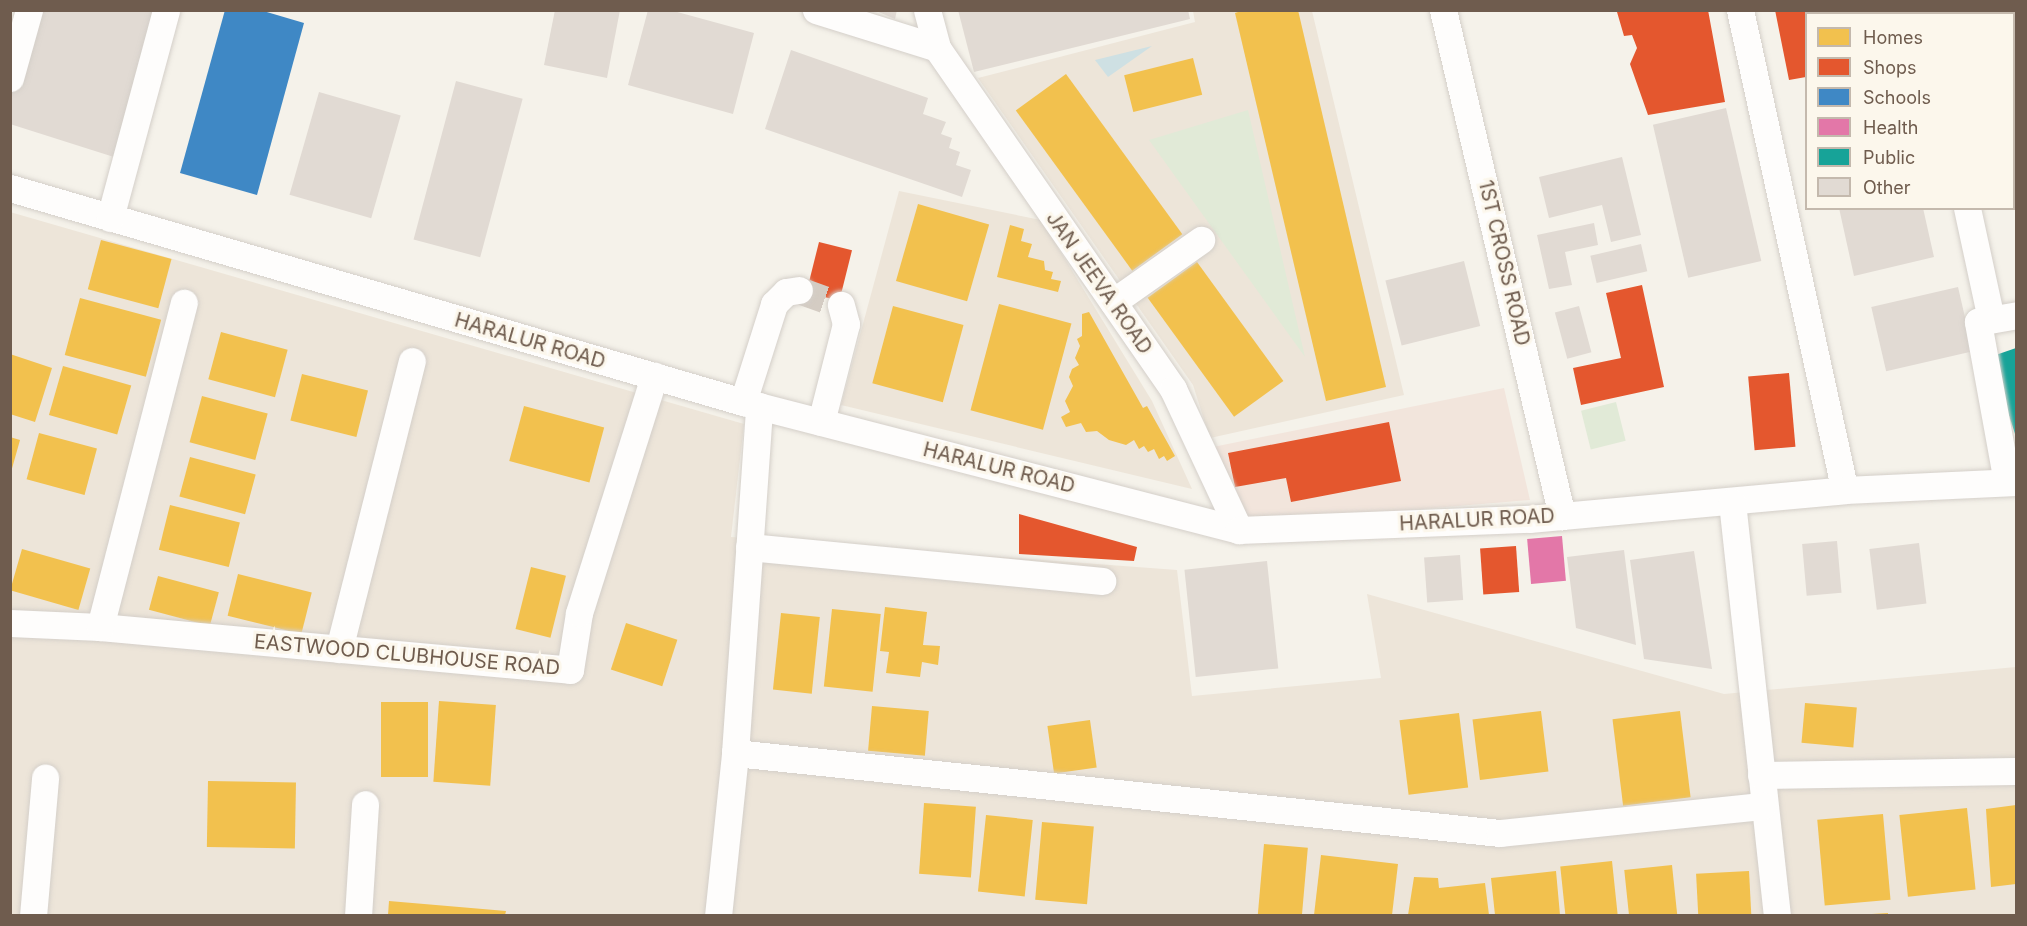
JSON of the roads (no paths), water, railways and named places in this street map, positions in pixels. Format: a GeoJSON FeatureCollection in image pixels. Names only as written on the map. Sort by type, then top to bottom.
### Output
{"type":"FeatureCollection","features":[{"type":"Feature","properties":{"kind":"street"},"geometry":{"type":"LineString","coordinates":[[10,78],[29,10]]}},
{"type":"Feature","properties":{"kind":"street"},"geometry":{"type":"LineString","coordinates":[[110,218],[166,10]]}},
{"type":"Feature","properties":{"kind":"street"},"geometry":{"type":"LineString","coordinates":[[816,10],[937,48]]}},
{"type":"Feature","properties":{"kind":"street","name":"JAN JEEVA ROAD"},"geometry":{"type":"LineString","coordinates":[[927,10],[937,48],[1173,389],[1239,530]]}},
{"type":"Feature","properties":{"kind":"street","name":"1ST CROSS ROAD"},"geometry":{"type":"LineString","coordinates":[[1443,10],[1562,516]]}},
{"type":"Feature","properties":{"kind":"street"},"geometry":{"type":"LineString","coordinates":[[1740,10],[1845,490]]}},
{"type":"Feature","properties":{"kind":"street","name":"HARALUR ROAD"},"geometry":{"type":"LineString","coordinates":[[10,188],[751,404],[1239,530],[1562,516],[1845,490],[2012,482]]}},
{"type":"Feature","properties":{"kind":"street"},"geometry":{"type":"LineString","coordinates":[[1968,210],[2004,317],[1978,322],[2012,482]]}},
{"type":"Feature","properties":{"kind":"street"},"geometry":{"type":"LineString","coordinates":[[1113,302],[1201,240]]}},
{"type":"Feature","properties":{"kind":"street"},"geometry":{"type":"LineString","coordinates":[[718,915],[735,753],[749,547],[751,404],[774,304],[786,292],[799,290]]}},
{"type":"Feature","properties":{"kind":"street"},"geometry":{"type":"LineString","coordinates":[[100,627],[184,303]]}},
{"type":"Feature","properties":{"kind":"street"},"geometry":{"type":"LineString","coordinates":[[821,422],[846,324],[841,305]]}},
{"type":"Feature","properties":{"kind":"street"},"geometry":{"type":"LineString","coordinates":[[339,649],[412,361]]}},
{"type":"Feature","properties":{"kind":"street","name":"EASTWOOD CLUBHOUSE ROAD"},"geometry":{"type":"LineString","coordinates":[[10,623],[100,627],[570,670],[579,613],[654,376]]}},
{"type":"Feature","properties":{"kind":"street"},"geometry":{"type":"LineString","coordinates":[[1732,502],[1763,806],[1777,915]]}},
{"type":"Feature","properties":{"kind":"street"},"geometry":{"type":"LineString","coordinates":[[749,547],[1102,581]]}},
{"type":"Feature","properties":{"kind":"street"},"geometry":{"type":"LineString","coordinates":[[735,753],[1500,833],[1763,806]]}},
{"type":"Feature","properties":{"kind":"street"},"geometry":{"type":"LineString","coordinates":[[1761,775],[2016,771]]}},
{"type":"Feature","properties":{"kind":"street"},"geometry":{"type":"LineString","coordinates":[[33,915],[45,778]]}},
{"type":"Feature","properties":{"kind":"street"},"geometry":{"type":"LineString","coordinates":[[358,915],[365,804]]}},
{"type":"Feature","properties":{"kind":"tunnel"},"geometry":{"type":"LineString","coordinates":[[799,290],[841,305]]}}]}
